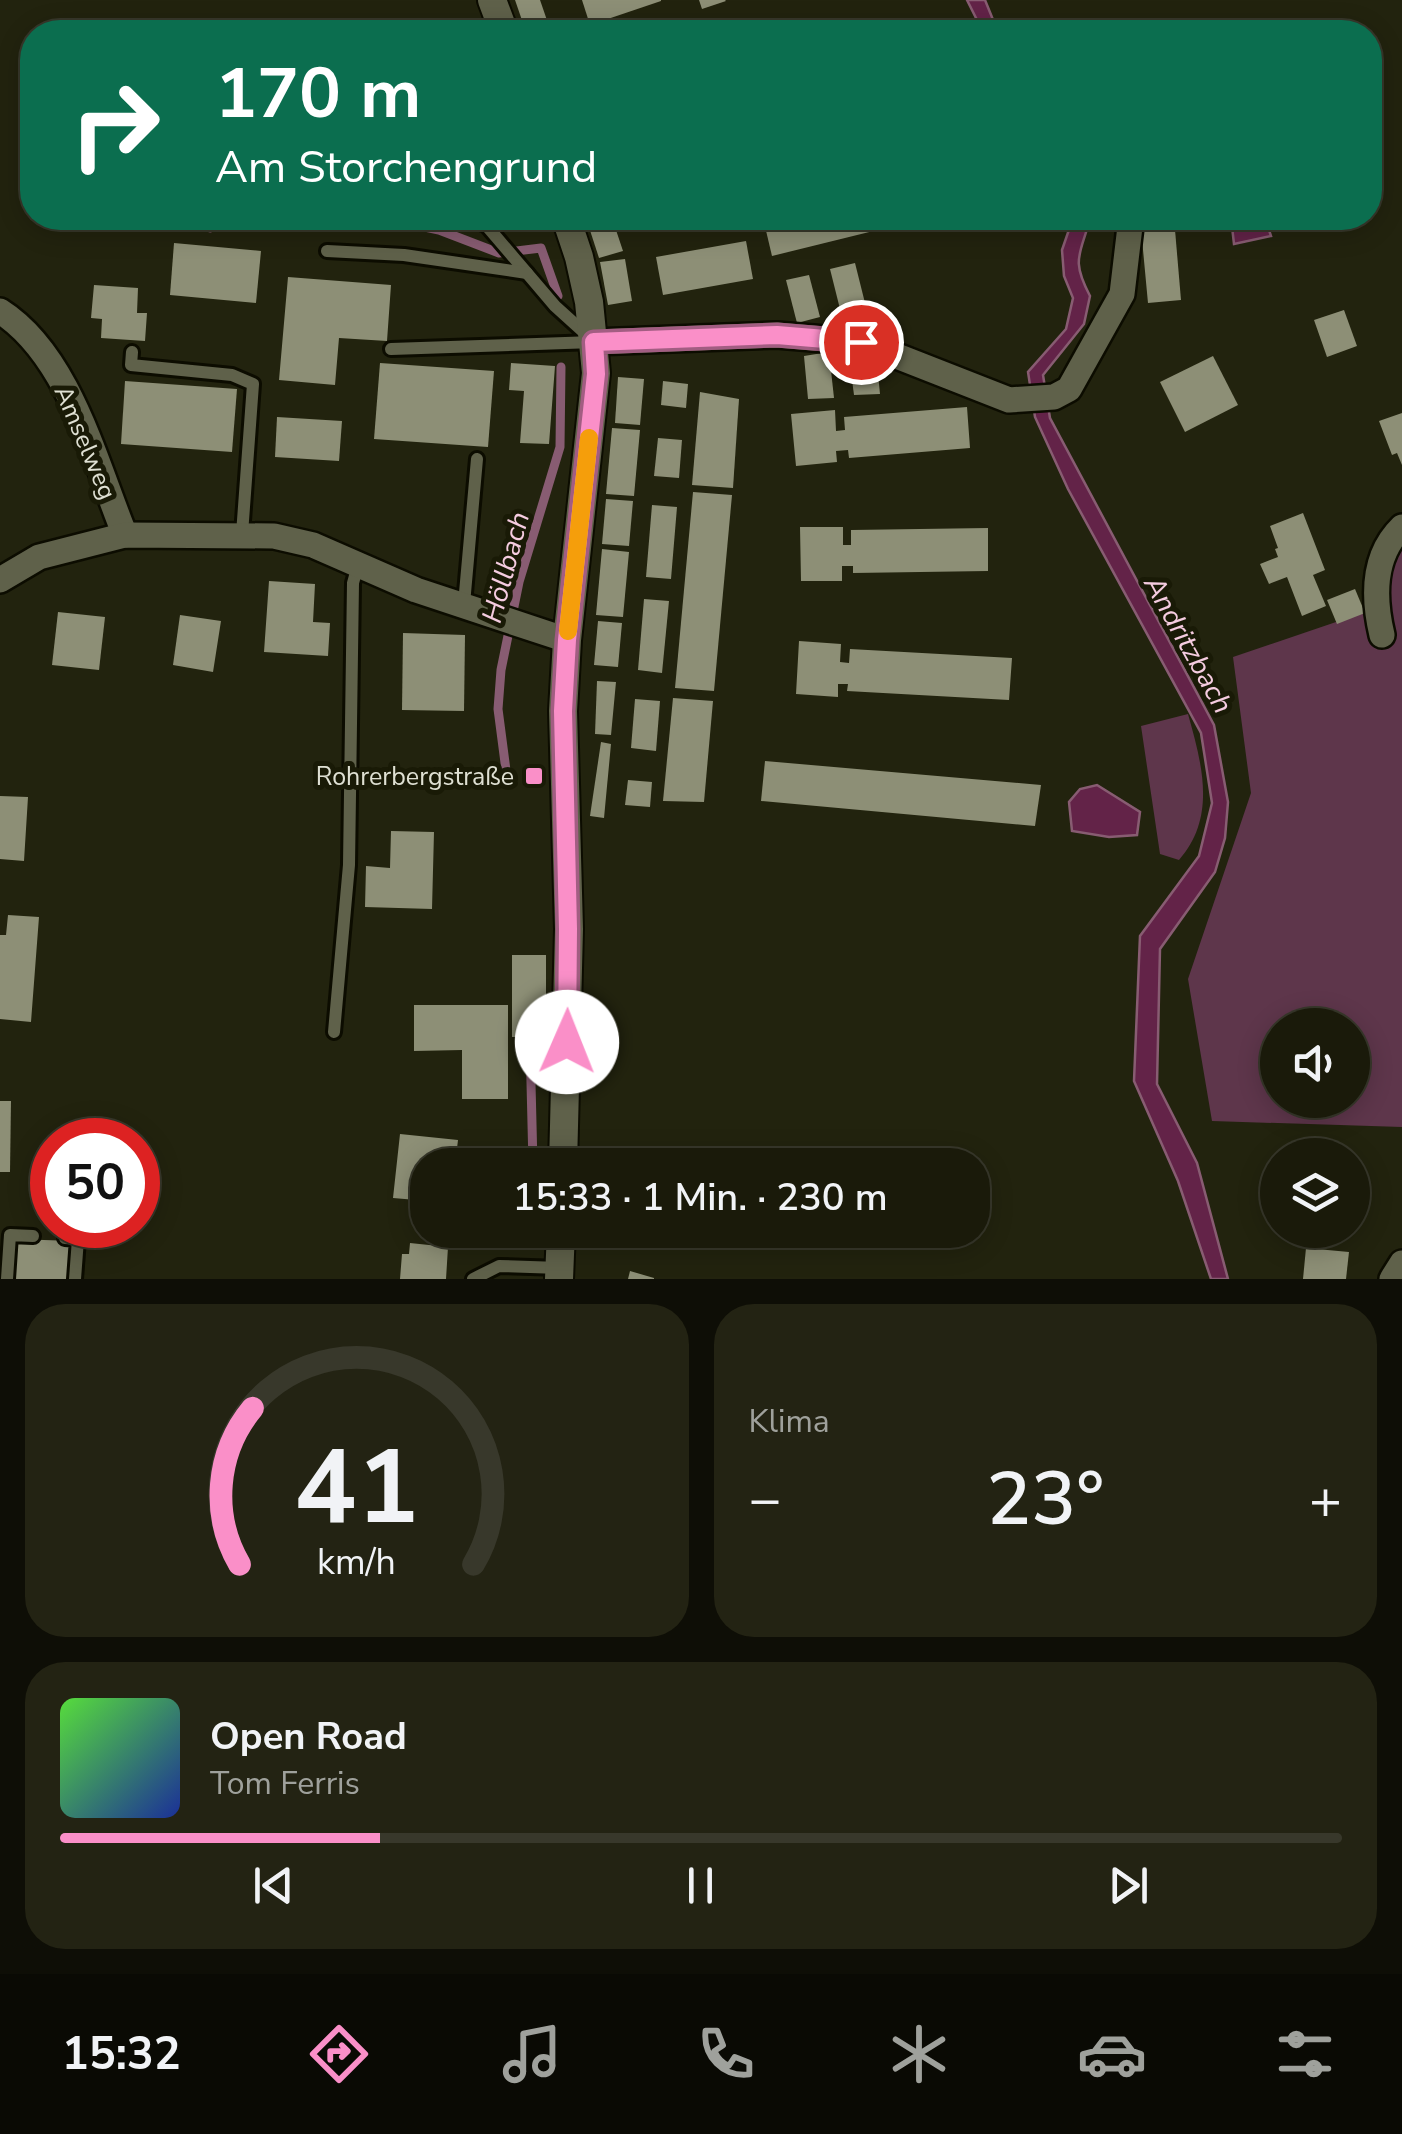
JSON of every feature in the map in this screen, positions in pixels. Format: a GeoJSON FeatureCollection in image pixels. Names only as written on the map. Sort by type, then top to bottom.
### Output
{"type":"FeatureCollection","features":[{"type":"Feature","properties":{"kind":"main road"},"geometry":{"type":"LineString","coordinates":[[563,1148],[568,929],[563,711],[596,374],[579,257],[570,230]]}},
{"type":"Feature","properties":{"kind":"main road"},"geometry":{"type":"LineString","coordinates":[[559,1274],[560,1248]]}},
{"type":"Feature","properties":{"kind":"street"},"geometry":{"type":"LineString","coordinates":[[594,342],[777,335],[861,342],[1008,400],[1054,396],[1070,389],[1122,294],[1129,230]]}},
{"type":"Feature","properties":{"kind":"street","name":"Amselweg"},"geometry":{"type":"LineString","coordinates":[[0,310],[34,338],[66,387],[126,535]]}},
{"type":"Feature","properties":{"kind":"street"},"geometry":{"type":"LineString","coordinates":[[1382,635],[1374,602],[1381,557],[1392,536],[1402,527]]}},
{"type":"Feature","properties":{"kind":"street"},"geometry":{"type":"LineString","coordinates":[[0,580],[39,556],[126,535],[274,536],[314,545],[416,590],[567,640]]}},
{"type":"Feature","properties":{"kind":"street"},"geometry":{"type":"LineString","coordinates":[[1392,1279],[1402,1264]]}},
{"type":"Feature","properties":{"kind":"lane"},"geometry":{"type":"LineString","coordinates":[[490,230],[555,306],[594,342]]}},
{"type":"Feature","properties":{"kind":"lane"},"geometry":{"type":"LineString","coordinates":[[327,251],[404,255],[528,272]]}},
{"type":"Feature","properties":{"kind":"lane"},"geometry":{"type":"LineString","coordinates":[[391,349],[594,342]]}},
{"type":"Feature","properties":{"kind":"lane"},"geometry":{"type":"LineString","coordinates":[[132,352],[132,365],[232,375],[253,384],[242,534]]}},
{"type":"Feature","properties":{"kind":"lane"},"geometry":{"type":"LineString","coordinates":[[464,604],[477,460]]}},
{"type":"Feature","properties":{"kind":"lane"},"geometry":{"type":"LineString","coordinates":[[334,1032],[349,866],[353,583],[358,565]]}},
{"type":"Feature","properties":{"kind":"lane"},"geometry":{"type":"LineString","coordinates":[[7,1279],[10,1235],[30,1236]]}},
{"type":"Feature","properties":{"kind":"lane"},"geometry":{"type":"LineString","coordinates":[[75,1279],[77,1248]]}},
{"type":"Feature","properties":{"kind":"lane"},"geometry":{"type":"LineString","coordinates":[[474,1279],[499,1266],[559,1274]]}},
{"type":"Feature","properties":{"kind":"shaded area"},"geometry":{"type":"Polygon","coordinates":[[[967,0],[985,0],[993,20],[977,20],[967,0]]]}},
{"type":"Feature","properties":{"kind":"shaded area"},"geometry":{"type":"Polygon","coordinates":[[[1069,230],[1087,230],[1079,264],[1090,296],[1084,324],[1043,375],[1050,418],[1214,725],[1228,802],[1225,838],[1215,872],[1160,949],[1157,1084],[1197,1163],[1228,1279],[1211,1279],[1178,1181],[1134,1081],[1140,936],[1199,856],[1212,803],[1201,733],[1068,489],[1035,417],[1028,372],[1066,329],[1073,298],[1064,276],[1062,250],[1069,230]]]}},
{"type":"Feature","properties":{"kind":"shaded area"},"geometry":{"type":"Polygon","coordinates":[[[1232,230],[1269,230],[1271,236],[1234,244],[1232,230]]]}},
{"type":"Feature","properties":{"kind":"shaded area"},"geometry":{"type":"Polygon","coordinates":[[[1402,539],[1402,1127],[1212,1121],[1188,979],[1251,793],[1233,657],[1383,606],[1386,563],[1402,539]]]}},
{"type":"Feature","properties":{"kind":"shaded area"},"geometry":{"type":"Polygon","coordinates":[[[1188,714],[1201,771],[1202,808],[1191,843],[1179,860],[1160,854],[1141,726],[1188,714]]]}},
{"type":"Feature","properties":{"kind":"shaded area"},"geometry":{"type":"Polygon","coordinates":[[[1097,785],[1140,812],[1137,835],[1109,837],[1072,831],[1069,802],[1080,789],[1097,785]]]}},
{"type":"Feature","properties":{"kind":"building"},"geometry":{"type":"Polygon","coordinates":[[[515,0],[540,0],[547,20],[522,20],[515,0]]]}},
{"type":"Feature","properties":{"kind":"building"},"geometry":{"type":"Polygon","coordinates":[[[582,0],[661,0],[605,20],[588,20],[582,0]]]}},
{"type":"Feature","properties":{"kind":"building"},"geometry":{"type":"Polygon","coordinates":[[[699,0],[725,0],[726,1],[702,9],[699,0]]]}},
{"type":"Feature","properties":{"kind":"building"},"geometry":{"type":"Polygon","coordinates":[[[590,230],[616,230],[623,251],[599,258],[590,230]]]}},
{"type":"Feature","properties":{"kind":"building"},"geometry":{"type":"Polygon","coordinates":[[[766,230],[877,230],[772,256],[766,230]]]}},
{"type":"Feature","properties":{"kind":"building"},"geometry":{"type":"Polygon","coordinates":[[[1141,230],[1175,230],[1181,300],[1148,303],[1141,230]]]}},
{"type":"Feature","properties":{"kind":"building"},"geometry":{"type":"Polygon","coordinates":[[[746,241],[753,279],[663,295],[656,257],[746,241]]]}},
{"type":"Feature","properties":{"kind":"building"},"geometry":{"type":"Polygon","coordinates":[[[174,243],[261,251],[256,303],[170,295],[174,243]]]}},
{"type":"Feature","properties":{"kind":"building"},"geometry":{"type":"Polygon","coordinates":[[[625,259],[632,301],[608,305],[600,262],[625,259]]]}},
{"type":"Feature","properties":{"kind":"building"},"geometry":{"type":"Polygon","coordinates":[[[855,263],[868,315],[843,321],[830,269],[855,263]]]}},
{"type":"Feature","properties":{"kind":"building"},"geometry":{"type":"Polygon","coordinates":[[[809,275],[820,317],[797,323],[786,280],[809,275]]]}},
{"type":"Feature","properties":{"kind":"building"},"geometry":{"type":"Polygon","coordinates":[[[288,277],[391,285],[387,341],[339,338],[335,385],[279,380],[288,277]]]}},
{"type":"Feature","properties":{"kind":"building"},"geometry":{"type":"Polygon","coordinates":[[[94,285],[138,288],[137,313],[147,313],[145,341],[101,338],[102,319],[91,318],[94,285]]]}},
{"type":"Feature","properties":{"kind":"building"},"geometry":{"type":"Polygon","coordinates":[[[1344,310],[1357,346],[1327,357],[1314,320],[1344,310]]]}},
{"type":"Feature","properties":{"kind":"building"},"geometry":{"type":"Polygon","coordinates":[[[829,352],[834,398],[808,399],[804,356],[829,352]]]}},
{"type":"Feature","properties":{"kind":"building"},"geometry":{"type":"Polygon","coordinates":[[[876,354],[880,394],[854,395],[849,357],[876,354]]]}},
{"type":"Feature","properties":{"kind":"building"},"geometry":{"type":"Polygon","coordinates":[[[1213,356],[1238,405],[1185,432],[1160,382],[1213,356]]]}},
{"type":"Feature","properties":{"kind":"building"},"geometry":{"type":"Polygon","coordinates":[[[380,363],[494,371],[488,447],[374,439],[380,363]]]}},
{"type":"Feature","properties":{"kind":"building"},"geometry":{"type":"Polygon","coordinates":[[[511,363],[555,366],[549,444],[520,443],[524,391],[509,390],[511,363]]]}},
{"type":"Feature","properties":{"kind":"building"},"geometry":{"type":"Polygon","coordinates":[[[618,377],[644,379],[640,425],[615,423],[618,377]]]}},
{"type":"Feature","properties":{"kind":"building"},"geometry":{"type":"Polygon","coordinates":[[[125,381],[237,389],[232,452],[121,444],[125,381]]]}},
{"type":"Feature","properties":{"kind":"building"},"geometry":{"type":"Polygon","coordinates":[[[663,381],[688,384],[686,408],[661,405],[663,381]]]}},
{"type":"Feature","properties":{"kind":"building"},"geometry":{"type":"Polygon","coordinates":[[[700,392],[739,399],[733,488],[692,485],[700,392]]]}},
{"type":"Feature","properties":{"kind":"building"},"geometry":{"type":"Polygon","coordinates":[[[967,407],[970,448],[849,458],[848,450],[836,451],[837,462],[796,466],[791,414],[835,410],[836,431],[845,430],[844,417],[967,407]]]}},
{"type":"Feature","properties":{"kind":"building"},"geometry":{"type":"Polygon","coordinates":[[[1402,413],[1402,465],[1397,453],[1392,455],[1379,421],[1402,413]]]}},
{"type":"Feature","properties":{"kind":"building"},"geometry":{"type":"Polygon","coordinates":[[[277,417],[342,421],[339,461],[275,457],[277,417]]]}},
{"type":"Feature","properties":{"kind":"building"},"geometry":{"type":"Polygon","coordinates":[[[612,428],[640,430],[634,496],[606,494],[612,428]]]}},
{"type":"Feature","properties":{"kind":"building"},"geometry":{"type":"Polygon","coordinates":[[[658,438],[682,440],[679,478],[654,476],[658,438]]]}},
{"type":"Feature","properties":{"kind":"building"},"geometry":{"type":"Polygon","coordinates":[[[693,492],[732,495],[714,691],[675,688],[693,492]]]}},
{"type":"Feature","properties":{"kind":"building"},"geometry":{"type":"Polygon","coordinates":[[[606,499],[633,501],[629,546],[602,544],[606,499]]]}},
{"type":"Feature","properties":{"kind":"building"},"geometry":{"type":"Polygon","coordinates":[[[652,505],[677,507],[671,579],[646,577],[652,505]]]}},
{"type":"Feature","properties":{"kind":"building"},"geometry":{"type":"Polygon","coordinates":[[[1303,513],[1325,570],[1313,575],[1326,606],[1302,616],[1287,577],[1269,584],[1260,564],[1278,557],[1270,526],[1303,513]]]}},
{"type":"Feature","properties":{"kind":"building"},"geometry":{"type":"Polygon","coordinates":[[[800,527],[843,527],[843,545],[851,545],[851,530],[988,528],[988,571],[853,573],[853,566],[842,566],[842,581],[801,581],[800,527]]]}},
{"type":"Feature","properties":{"kind":"building"},"geometry":{"type":"Polygon","coordinates":[[[602,549],[629,552],[623,617],[596,615],[602,549]]]}},
{"type":"Feature","properties":{"kind":"building"},"geometry":{"type":"Polygon","coordinates":[[[269,581],[315,584],[313,622],[330,623],[328,656],[264,652],[269,581]]]}},
{"type":"Feature","properties":{"kind":"building"},"geometry":{"type":"Polygon","coordinates":[[[1355,589],[1365,613],[1337,624],[1327,600],[1355,589]]]}},
{"type":"Feature","properties":{"kind":"building"},"geometry":{"type":"Polygon","coordinates":[[[644,599],[669,601],[662,673],[638,670],[644,599]]]}},
{"type":"Feature","properties":{"kind":"building"},"geometry":{"type":"Polygon","coordinates":[[[58,612],[105,617],[99,670],[52,665],[58,612]]]}},
{"type":"Feature","properties":{"kind":"building"},"geometry":{"type":"Polygon","coordinates":[[[180,615],[221,621],[213,672],[173,665],[180,615]]]}},
{"type":"Feature","properties":{"kind":"building"},"geometry":{"type":"Polygon","coordinates":[[[598,621],[622,623],[618,667],[594,665],[598,621]]]}},
{"type":"Feature","properties":{"kind":"building"},"geometry":{"type":"Polygon","coordinates":[[[403,633],[465,635],[464,711],[402,710],[403,633]]]}},
{"type":"Feature","properties":{"kind":"building"},"geometry":{"type":"Polygon","coordinates":[[[799,641],[841,644],[840,662],[849,663],[850,649],[1012,658],[1009,700],[847,691],[848,684],[838,684],[838,697],[796,694],[799,641]]]}},
{"type":"Feature","properties":{"kind":"building"},"geometry":{"type":"Polygon","coordinates":[[[597,681],[616,682],[611,735],[595,734],[597,681]]]}},
{"type":"Feature","properties":{"kind":"building"},"geometry":{"type":"Polygon","coordinates":[[[673,698],[713,701],[704,802],[663,801],[673,698]]]}},
{"type":"Feature","properties":{"kind":"building"},"geometry":{"type":"Polygon","coordinates":[[[635,699],[660,701],[656,751],[631,748],[635,699]]]}},
{"type":"Feature","properties":{"kind":"building"},"geometry":{"type":"Polygon","coordinates":[[[601,742],[611,744],[604,818],[590,816],[601,742]]]}},
{"type":"Feature","properties":{"kind":"building"},"geometry":{"type":"Polygon","coordinates":[[[765,761],[1041,785],[1035,826],[761,801],[765,761]]]}},
{"type":"Feature","properties":{"kind":"building"},"geometry":{"type":"Polygon","coordinates":[[[628,780],[652,782],[650,807],[625,805],[628,780]]]}},
{"type":"Feature","properties":{"kind":"building"},"geometry":{"type":"Polygon","coordinates":[[[0,796],[28,797],[24,861],[0,859],[0,796]]]}},
{"type":"Feature","properties":{"kind":"building"},"geometry":{"type":"Polygon","coordinates":[[[391,831],[434,832],[432,909],[365,907],[366,866],[390,868],[391,831]]]}},
{"type":"Feature","properties":{"kind":"building"},"geometry":{"type":"Polygon","coordinates":[[[8,915],[39,917],[31,1022],[0,1019],[0,935],[6,935],[8,915]]]}},
{"type":"Feature","properties":{"kind":"building"},"geometry":{"type":"Polygon","coordinates":[[[512,955],[546,955],[546,1037],[512,1037],[512,955]]]}},
{"type":"Feature","properties":{"kind":"building"},"geometry":{"type":"Polygon","coordinates":[[[414,1005],[508,1005],[508,1099],[462,1099],[462,1050],[414,1051],[414,1005]]]}},
{"type":"Feature","properties":{"kind":"building"},"geometry":{"type":"Polygon","coordinates":[[[0,1101],[11,1101],[10,1172],[0,1172],[0,1101]]]}},
{"type":"Feature","properties":{"kind":"building"},"geometry":{"type":"Polygon","coordinates":[[[400,1134],[458,1140],[457,1148],[410,1148],[410,1199],[393,1198],[400,1134]]]}},
{"type":"Feature","properties":{"kind":"building"},"geometry":{"type":"Polygon","coordinates":[[[13,1239],[30,1240],[30,1248],[75,1248],[73,1279],[11,1279],[13,1239]]]}},
{"type":"Feature","properties":{"kind":"building"},"geometry":{"type":"Polygon","coordinates":[[[410,1243],[410,1248],[448,1248],[446,1279],[400,1279],[402,1254],[409,1254],[410,1243]]]}},
{"type":"Feature","properties":{"kind":"building"},"geometry":{"type":"Polygon","coordinates":[[[1306,1248],[1349,1252],[1346,1279],[1303,1279],[1306,1248]]]}},
{"type":"Feature","properties":{"kind":"building"},"geometry":{"type":"Polygon","coordinates":[[[630,1271],[654,1278],[654,1279],[628,1279],[630,1271]]]}},
{"type":"Feature","properties":{"kind":"waterway"},"geometry":{"type":"LineString","coordinates":[[439,230],[499,253],[541,248],[558,296]]}},
{"type":"Feature","properties":{"kind":"waterway","name":"Höllbach"},"geometry":{"type":"LineString","coordinates":[[507,778],[498,709],[501,670],[519,582],[560,447],[561,367]]}},
{"type":"Feature","properties":{"kind":"waterway","name":"Höllbach"},"geometry":{"type":"LineString","coordinates":[[530,1042],[533,1148]]}},
{"type":"Feature","properties":{"kind":"slow traffic"},"geometry":{"type":"LineString","coordinates":[[568,631],[589,438]]}},
{"type":"Feature","properties":{"kind":"place","name":"Rohrerbergstraße"},"geometry":{"type":"Point","coordinates":[534,776]}},
{"type":"Feature","properties":{"kind":"route"},"geometry":{"type":"LineString","coordinates":[[567,1042],[563,711],[596,374],[594,342],[777,335],[861,342]]}},
{"type":"Feature","properties":{"kind":"water label","name":"Andritzbach"},"geometry":{"type":"Point","coordinates":[1189,644]}}]}
